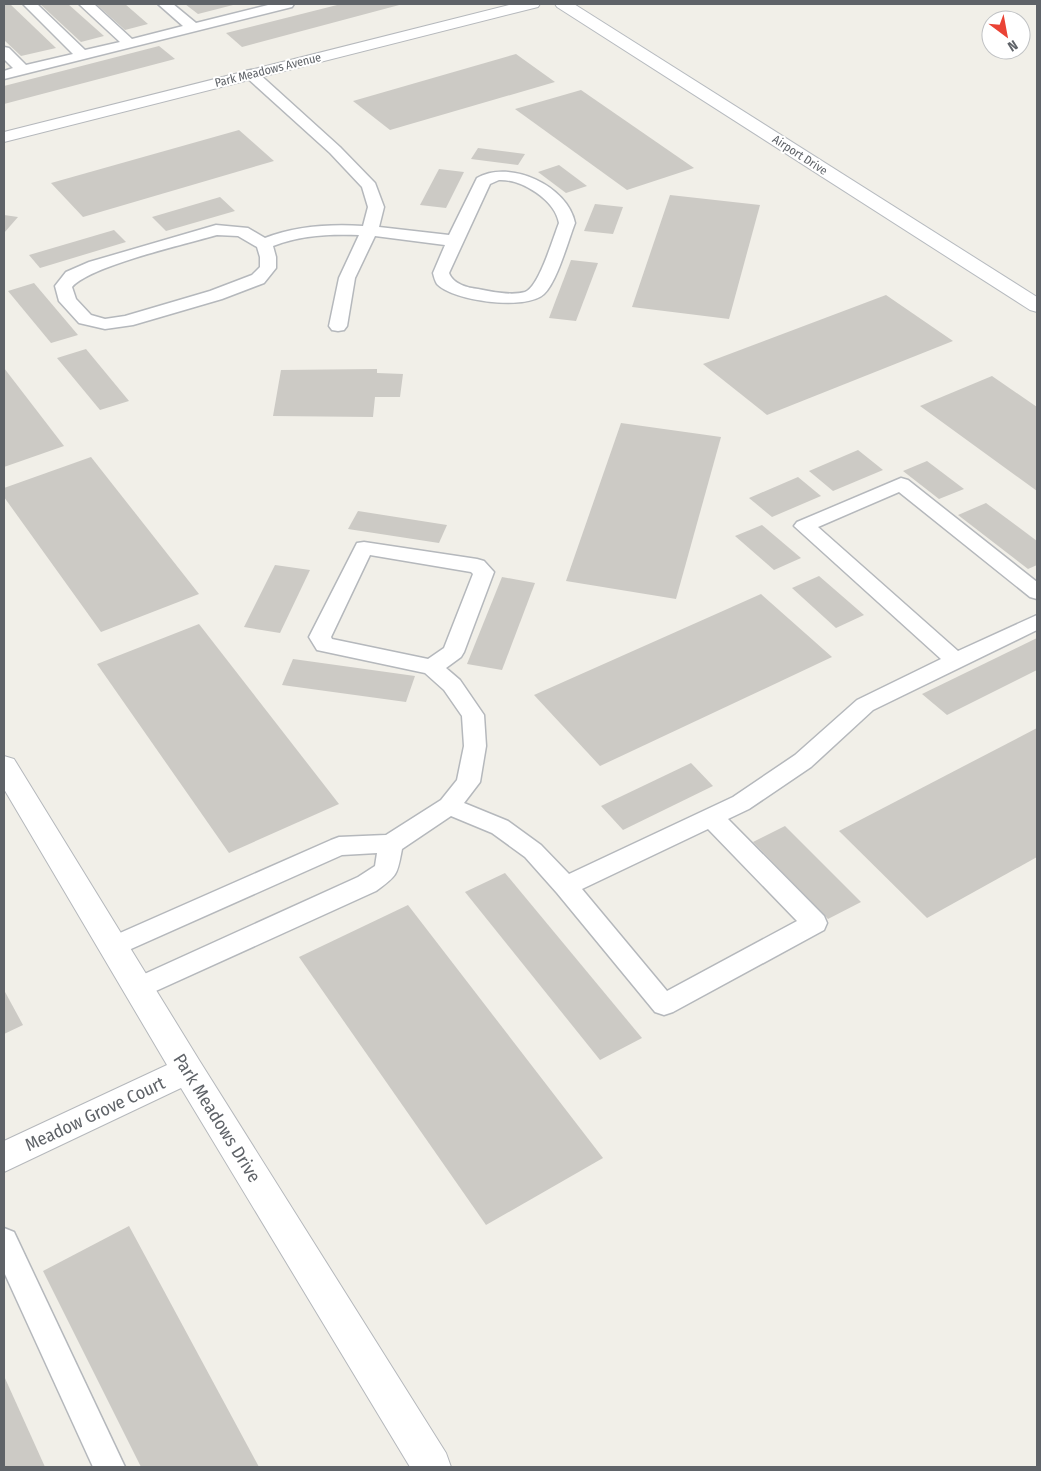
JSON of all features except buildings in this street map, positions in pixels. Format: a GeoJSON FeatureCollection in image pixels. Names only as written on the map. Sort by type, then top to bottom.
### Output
{"type":"FeatureCollection","features":[{"type":"Feature","properties":{"kind":"street","name":"Park Meadows Avenue"},"geometry":{"type":"LineString","coordinates":[[4,137],[532,4]]}},
{"type":"Feature","properties":{"kind":"street","name":"Airport Drive"},"geometry":{"type":"LineString","coordinates":[[563,4],[1037,306]]}},
{"type":"Feature","properties":{"kind":"street","name":"Park Meadows Drive"},"geometry":{"type":"LineString","coordinates":[[4,766],[187,1070],[432,1467]]}},
{"type":"Feature","properties":{"kind":"street","name":"Meadow Grove Court"},"geometry":{"type":"LineString","coordinates":[[4,1157],[187,1070]]}},
{"type":"Feature","properties":{"kind":"lane"},"geometry":{"type":"LineString","coordinates":[[30,4],[82,55]]}},
{"type":"Feature","properties":{"kind":"lane"},"geometry":{"type":"LineString","coordinates":[[86,4],[129,43]]}},
{"type":"Feature","properties":{"kind":"lane"},"geometry":{"type":"LineString","coordinates":[[165,4],[192,28]]}},
{"type":"Feature","properties":{"kind":"lane"},"geometry":{"type":"LineString","coordinates":[[4,75],[192,28],[261,7],[287,4]]}},
{"type":"Feature","properties":{"kind":"lane"},"geometry":{"type":"LineString","coordinates":[[4,51],[22,70]]}},
{"type":"Feature","properties":{"kind":"lane"},"geometry":{"type":"LineString","coordinates":[[251,74],[335,150],[369,186],[376,207],[369,232],[347,278],[338,326]]}},
{"type":"Feature","properties":{"kind":"lane"},"geometry":{"type":"LineString","coordinates":[[498,175],[509,175],[529,182],[562,209],[567,216],[567,224],[543,284],[538,292],[527,297],[514,298],[473,294],[463,292],[448,285],[443,280],[441,272],[455,241],[483,181],[498,175]]}},
{"type":"Feature","properties":{"kind":"lane"},"geometry":{"type":"LineString","coordinates":[[216,230],[242,231],[264,244],[268,257],[268,268],[258,279],[216,295],[127,321],[106,324],[85,319],[68,301],[63,286],[72,276],[95,266],[216,230]]}},
{"type":"Feature","properties":{"kind":"lane"},"geometry":{"type":"LineString","coordinates":[[264,244],[289,235],[329,231],[369,232],[455,241]]}},
{"type":"Feature","properties":{"kind":"lane"},"geometry":{"type":"LineString","coordinates":[[956,661],[804,526],[901,484],[1037,592]]}},
{"type":"Feature","properties":{"kind":"lane"},"geometry":{"type":"LineString","coordinates":[[113,947],[339,846],[390,844],[449,806],[468,782],[475,746],[473,715],[452,685],[432,667],[325,645],[320,637],[364,548],[477,566],[484,572],[452,652],[432,667]]}},
{"type":"Feature","properties":{"kind":"lane"},"geometry":{"type":"LineString","coordinates":[[566,886],[741,803],[803,761],[865,705],[1037,622]]}},
{"type":"Feature","properties":{"kind":"lane"},"geometry":{"type":"LineString","coordinates":[[449,806],[500,827],[534,851],[566,886],[664,1005],[815,923],[711,817]]}},
{"type":"Feature","properties":{"kind":"lane"},"geometry":{"type":"LineString","coordinates":[[138,988],[366,884],[386,871],[390,844]]}},
{"type":"Feature","properties":{"kind":"lane"},"geometry":{"type":"LineString","coordinates":[[4,1241],[109,1467]]}}]}
